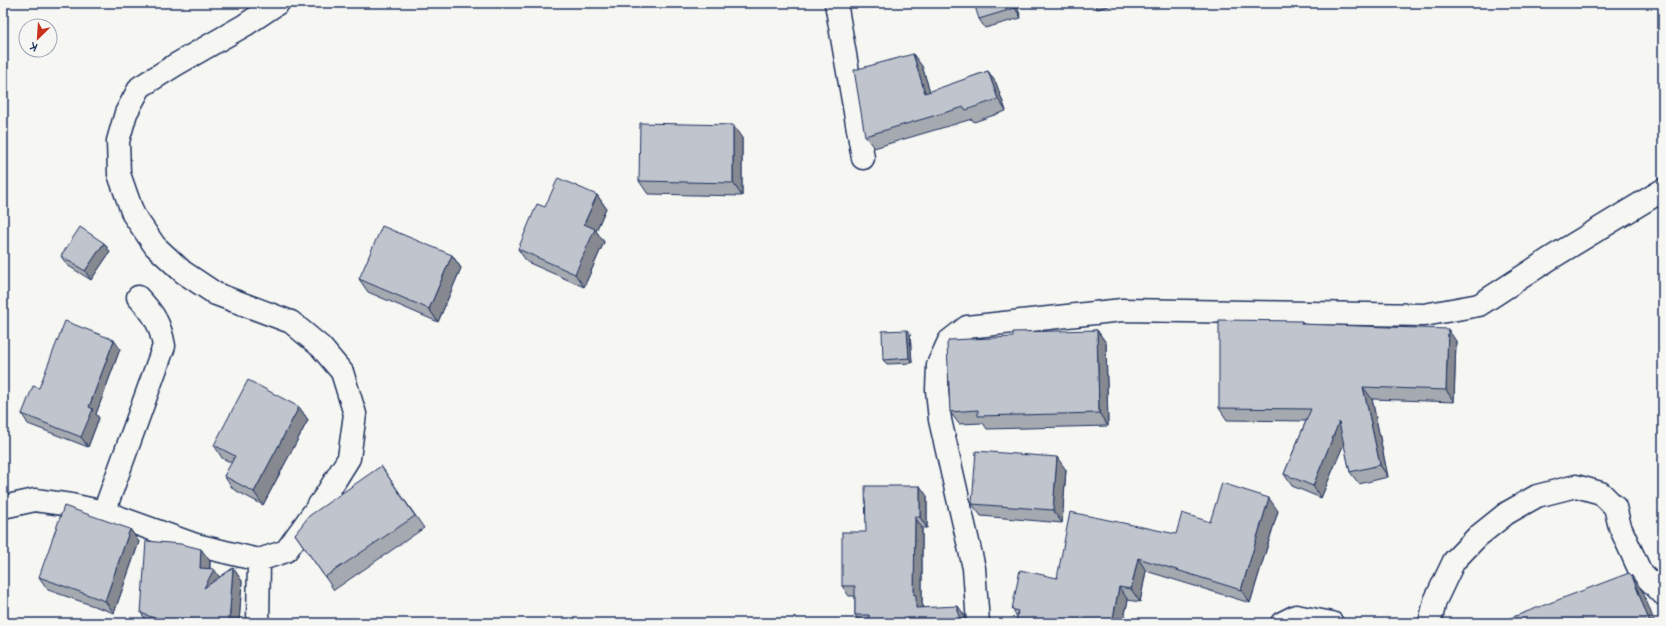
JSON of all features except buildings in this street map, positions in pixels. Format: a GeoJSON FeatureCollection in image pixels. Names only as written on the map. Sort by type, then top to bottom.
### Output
{"type":"FeatureCollection","features":[{"type":"Feature","properties":{"kind":"street"},"geometry":{"type":"LineString","coordinates":[[3,507],[35,500],[71,505],[104,512],[196,546],[259,560],[286,551],[324,498],[349,458],[355,414],[342,372],[321,347],[291,322],[216,294],[183,272],[155,246],[133,214],[119,174],[118,141],[126,113],[140,87],[245,25],[278,3]]}},
{"type":"Feature","properties":{"kind":"street"},"geometry":{"type":"LineString","coordinates":[[836,3],[863,158]]}},
{"type":"Feature","properties":{"kind":"street"},"geometry":{"type":"LineString","coordinates":[[978,623],[974,568],[940,420],[937,390],[938,365],[946,347],[949,341],[967,328],[1122,310],[1424,315],[1479,305],[1551,258],[1663,190]]}},
{"type":"Feature","properties":{"kind":"street"},"geometry":{"type":"LineString","coordinates":[[104,512],[164,346],[162,330],[154,314],[138,297]]}},
{"type":"Feature","properties":{"kind":"street"},"geometry":{"type":"LineString","coordinates":[[1430,623],[1435,601],[1454,561],[1477,537],[1506,513],[1537,496],[1576,486],[1601,493],[1615,507],[1620,527],[1640,571],[1663,594]]}},
{"type":"Feature","properties":{"kind":"street"},"geometry":{"type":"LineString","coordinates":[[258,623],[259,560]]}},
{"type":"Feature","properties":{"kind":"street"},"geometry":{"type":"LineString","coordinates":[[1282,623],[1296,616],[1332,623]]}}]}
